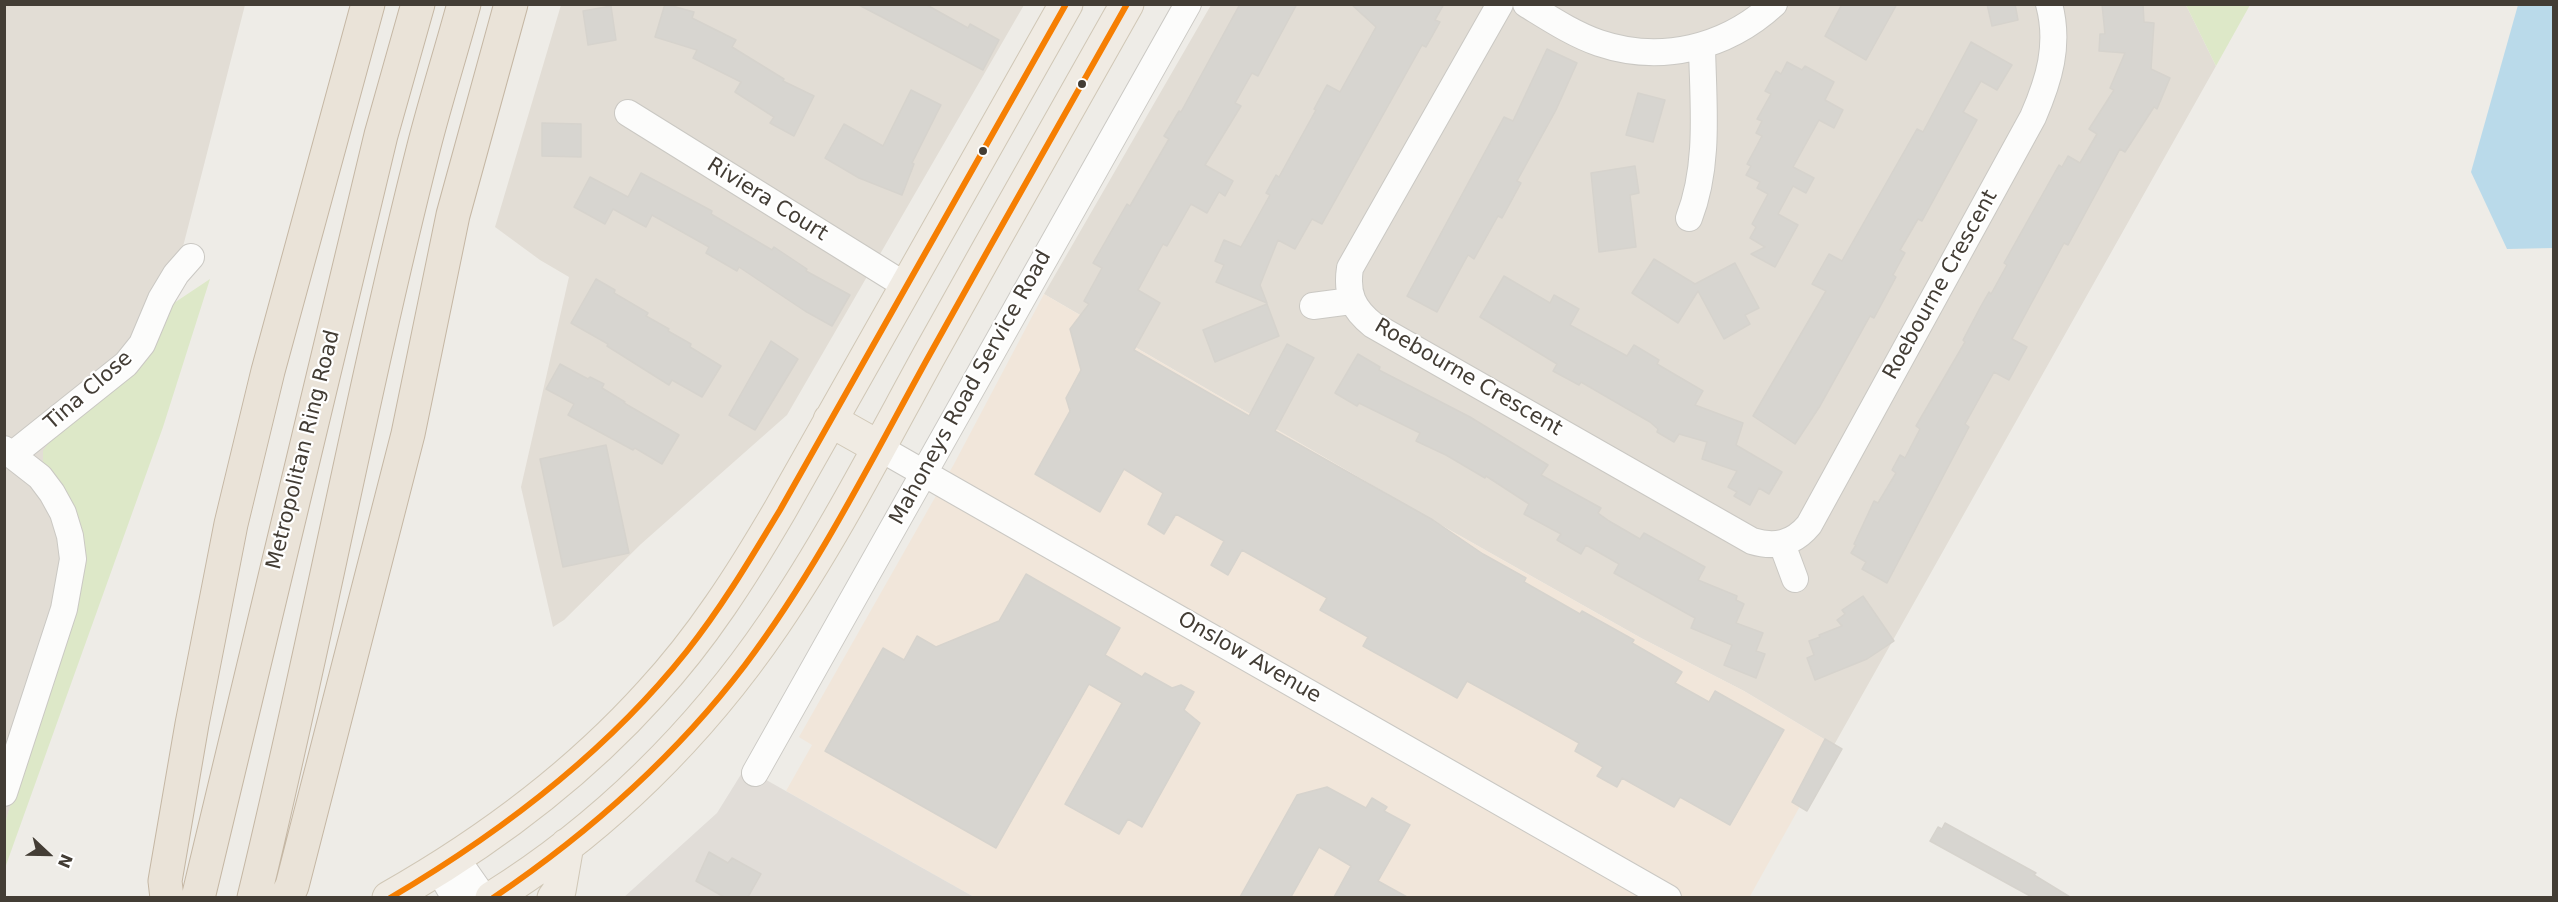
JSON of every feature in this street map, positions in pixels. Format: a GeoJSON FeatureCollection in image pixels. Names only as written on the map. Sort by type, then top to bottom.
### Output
{"type":"FeatureCollection","features":[{"type":"Feature","properties":{"kind":"highway"},"geometry":{"type":"LineString","coordinates":[[167,897],[165,881],[192,724],[231,524],[268,371],[368,4]]}},
{"type":"Feature","properties":{"kind":"highway","name":"Metropolitan Ring Road"},"geometry":{"type":"LineString","coordinates":[[198,897],[381,135],[418,4]]}},
{"type":"Feature","properties":{"kind":"highway"},"geometry":{"type":"LineString","coordinates":[[254,897],[280,792],[386,306],[424,145],[464,4]]}},
{"type":"Feature","properties":{"kind":"highway"},"geometry":{"type":"LineString","coordinates":[[286,897],[295,874],[408,434],[453,215],[511,4]]}},
{"type":"Feature","properties":{"kind":"main road"},"geometry":{"type":"LineString","coordinates":[[492,897],[567,845],[606,814],[702,718],[774,624],[806,574],[1126,4]]}},
{"type":"Feature","properties":{"kind":"main road"},"geometry":{"type":"LineString","coordinates":[[389,897],[447,864],[557,783],[619,726],[658,685],[699,635],[754,555],[906,286],[1057,8]]}},
{"type":"Feature","properties":{"kind":"main road","name":"Onslow Avenue"},"geometry":{"type":"LineString","coordinates":[[830,420],[878,447]]}},
{"type":"Feature","properties":{"kind":"main road"},"geometry":{"type":"LineString","coordinates":[[554,897],[559,891],[567,845]]}},
{"type":"Feature","properties":{"kind":"street","name":"Mahoneys Road Service Road"},"geometry":{"type":"LineString","coordinates":[[755,773],[1188,4]]}},
{"type":"Feature","properties":{"kind":"street"},"geometry":{"type":"LineString","coordinates":[[1314,306],[1351,301],[1348,281],[1350,268],[1500,4]]}},
{"type":"Feature","properties":{"kind":"street"},"geometry":{"type":"LineString","coordinates":[[1526,4],[1582,36],[1615,48],[1651,53],[1702,46],[1742,29],[1774,4]]}},
{"type":"Feature","properties":{"kind":"street","name":"Roebourne Crescent"},"geometry":{"type":"LineString","coordinates":[[1351,301],[1373,325],[1752,541],[1762,544],[1782,544],[1802,534],[1809,525],[2033,117],[2045,89],[2052,63],[2054,38],[2049,4]]}},
{"type":"Feature","properties":{"kind":"street"},"geometry":{"type":"LineString","coordinates":[[1689,218],[1697,198],[1702,166],[1702,46]]}},
{"type":"Feature","properties":{"kind":"street","name":"Riviera Court"},"geometry":{"type":"LineString","coordinates":[[628,113],[906,286]]}},
{"type":"Feature","properties":{"kind":"street","name":"Tina Close"},"geometry":{"type":"LineString","coordinates":[[8,452],[126,364],[142,344],[161,299],[176,274],[191,257]]}},
{"type":"Feature","properties":{"kind":"street","name":"Onslow Avenue"},"geometry":{"type":"LineString","coordinates":[[878,447],[1668,897]]}},
{"type":"Feature","properties":{"kind":"street"},"geometry":{"type":"LineString","coordinates":[[4,793],[10,756],[64,609],[73,559],[70,536],[63,513],[52,493],[40,477],[8,452]]}},
{"type":"Feature","properties":{"kind":"street"},"geometry":{"type":"LineString","coordinates":[[1782,544],[1795,579]]}},
{"type":"Feature","properties":{"kind":"street"},"geometry":{"type":"LineString","coordinates":[[447,864],[454,897]]}},
{"type":"Feature","properties":{"kind":"street"},"geometry":{"type":"LineString","coordinates":[[447,864],[484,897]]}},
{"type":"Feature","properties":{"kind":"shaded area"},"geometry":{"type":"Polygon","coordinates":[[[5,5],[245,5],[176,274],[5,824],[5,5]]]}},
{"type":"Feature","properties":{"kind":"shaded area"},"geometry":{"type":"Polygon","coordinates":[[[561,5],[1024,5],[787,415],[641,544],[564,620],[553,627],[521,487],[569,277],[540,260],[495,227],[561,5]]]}},
{"type":"Feature","properties":{"kind":"shaded area"},"geometry":{"type":"Polygon","coordinates":[[[1211,5],[2186,5],[2216,66],[1834,745],[1744,691],[1641,638],[1432,520],[1044,294],[1211,5]]]}},
{"type":"Feature","properties":{"kind":"shaded area"},"geometry":{"type":"Polygon","coordinates":[[[1044,294],[1432,520],[1641,638],[1744,691],[1834,745],[1749,898],[974,897],[786,791],[812,745],[799,737],[954,464],[1044,294]]]}},
{"type":"Feature","properties":{"kind":"shaded area"},"geometry":{"type":"Polygon","coordinates":[[[745,768],[974,897],[623,898],[717,813],[745,768]]]}},
{"type":"Feature","properties":{"kind":"green space"},"geometry":{"type":"Polygon","coordinates":[[[2186,5],[2250,5],[2216,66],[2186,5]]]}},
{"type":"Feature","properties":{"kind":"green space"},"geometry":{"type":"Polygon","coordinates":[[[210,279],[163,427],[5,868],[5,823],[78,588],[84,561],[84,535],[74,510],[43,464],[43,451],[53,436],[134,375],[154,343],[168,307],[210,279]]]}},
{"type":"Feature","properties":{"kind":"water"},"geometry":{"type":"Polygon","coordinates":[[[2518,5],[2553,5],[2553,248],[2507,249],[2471,172],[2518,5]]]}},
{"type":"Feature","properties":{"kind":"building"},"geometry":{"type":"Polygon","coordinates":[[[665,4],[694,12],[692,18],[736,40],[732,47],[784,79],[783,81],[814,96],[794,136],[770,123],[774,117],[735,92],[741,82],[693,58],[697,50],[655,37],[665,4]]]}},
{"type":"Feature","properties":{"kind":"building"},"geometry":{"type":"Polygon","coordinates":[[[857,4],[925,4],[968,28],[970,24],[999,40],[983,70],[857,4]]]}},
{"type":"Feature","properties":{"kind":"building"},"geometry":{"type":"Polygon","coordinates":[[[1240,4],[1297,4],[1258,76],[1252,73],[1235,103],[1241,106],[1205,165],[1233,181],[1225,196],[1219,192],[1207,213],[1191,204],[1167,246],[1163,244],[1138,290],[1160,303],[1134,350],[1249,416],[1287,344],[1314,358],[1275,431],[1433,520],[1483,554],[1526,578],[1524,582],[1580,614],[1582,611],[1634,640],[1632,643],[1682,672],[1675,683],[1709,702],[1715,691],[1784,730],[1730,825],[1680,797],[1674,807],[1622,778],[1617,787],[1597,776],[1603,767],[1575,751],[1579,743],[1522,711],[1467,681],[1457,698],[1363,646],[1368,637],[1320,610],[1327,598],[1242,550],[1228,575],[1211,565],[1224,541],[1176,514],[1164,534],[1148,524],[1163,493],[1124,469],[1100,512],[1035,474],[1070,411],[1066,398],[1081,370],[1070,329],[1089,304],[1084,301],[1102,268],[1093,263],[1127,204],[1130,206],[1169,139],[1164,136],[1179,111],[1181,112],[1240,4]]]}},
{"type":"Feature","properties":{"kind":"building"},"geometry":{"type":"Polygon","coordinates":[[[1351,4],[1444,4],[1435,20],[1440,22],[1426,47],[1422,45],[1322,224],[1312,219],[1295,249],[1278,240],[1260,285],[1267,303],[1216,282],[1224,265],[1215,261],[1224,240],[1241,247],[1270,195],[1266,193],[1276,175],[1279,177],[1316,110],[1314,109],[1327,85],[1340,92],[1376,27],[1351,4]]]}},
{"type":"Feature","properties":{"kind":"building"},"geometry":{"type":"Polygon","coordinates":[[[1842,4],[1897,4],[1866,60],[1825,36],[1842,4]]]}},
{"type":"Feature","properties":{"kind":"building"},"geometry":{"type":"Polygon","coordinates":[[[1987,4],[2015,4],[2018,20],[1992,26],[1987,4]]]}},
{"type":"Feature","properties":{"kind":"building"},"geometry":{"type":"Polygon","coordinates":[[[2102,4],[2143,4],[2144,22],[2154,23],[2151,69],[2170,78],[2157,109],[2154,107],[2125,152],[2120,149],[2068,245],[2064,243],[2012,339],[2027,347],[2009,380],[1994,372],[1965,424],[1969,427],[1887,583],[1862,569],[1866,562],[1851,553],[1856,545],[1854,544],[1874,501],[1878,503],[1896,473],[1892,470],[1900,455],[1905,458],[1920,429],[1916,426],[1965,342],[1963,340],[1981,306],[1989,292],[1991,294],[2007,265],[2004,263],[2059,165],[2062,167],[2068,156],[2080,163],[2097,134],[2089,129],[2114,90],[2110,88],[2125,53],[2099,51],[2100,34],[2105,34],[2102,4]]]}},
{"type":"Feature","properties":{"kind":"building"},"geometry":{"type":"Polygon","coordinates":[[[611,6],[616,40],[588,45],[583,11],[611,6]]]}},
{"type":"Feature","properties":{"kind":"building"},"geometry":{"type":"Polygon","coordinates":[[[1971,42],[2012,65],[1997,90],[1981,81],[1963,112],[1977,120],[1922,221],[1918,219],[1900,250],[1905,253],[1893,275],[1896,277],[1874,318],[1870,316],[1820,406],[1795,444],[1753,416],[1826,291],[1812,284],[1829,254],[1842,261],[1917,129],[1923,132],[1971,42]]]}},
{"type":"Feature","properties":{"kind":"building"},"geometry":{"type":"Polygon","coordinates":[[[1547,49],[1577,63],[1556,110],[1517,181],[1521,183],[1502,218],[1498,216],[1474,259],[1468,255],[1437,312],[1407,296],[1504,117],[1513,121],[1547,49]]]}},
{"type":"Feature","properties":{"kind":"building"},"geometry":{"type":"Polygon","coordinates":[[[1787,62],[1802,70],[1805,66],[1834,82],[1825,100],[1843,110],[1834,128],[1819,120],[1793,167],[1814,178],[1806,193],[1793,186],[1778,214],[1798,225],[1775,267],[1751,254],[1765,247],[1750,238],[1756,227],[1752,224],[1768,194],[1757,188],[1760,182],[1746,175],[1751,166],[1747,164],[1762,136],[1756,133],[1762,121],[1757,119],[1771,94],[1765,91],[1776,71],[1781,74],[1787,62]]]}},
{"type":"Feature","properties":{"kind":"building"},"geometry":{"type":"Polygon","coordinates":[[[911,90],[941,105],[912,163],[914,164],[902,195],[859,178],[825,158],[844,124],[883,146],[911,90]]]}},
{"type":"Feature","properties":{"kind":"building"},"geometry":{"type":"Polygon","coordinates":[[[1638,93],[1665,100],[1653,142],[1626,135],[1638,93]]]}},
{"type":"Feature","properties":{"kind":"building"},"geometry":{"type":"Polygon","coordinates":[[[542,123],[581,124],[581,157],[542,156],[542,123]]]}},
{"type":"Feature","properties":{"kind":"building"},"geometry":{"type":"Polygon","coordinates":[[[1635,166],[1639,193],[1630,195],[1636,247],[1599,252],[1591,173],[1635,166]]]}},
{"type":"Feature","properties":{"kind":"building"},"geometry":{"type":"Polygon","coordinates":[[[641,173],[712,211],[711,214],[772,250],[774,247],[807,269],[806,271],[850,295],[832,326],[739,267],[737,271],[706,253],[709,247],[652,215],[646,227],[613,209],[605,224],[574,207],[590,177],[628,197],[641,173]]]}},
{"type":"Feature","properties":{"kind":"building"},"geometry":{"type":"Polygon","coordinates":[[[1654,259],[1695,284],[1735,263],[1759,308],[1745,315],[1750,324],[1724,339],[1698,291],[1678,323],[1632,293],[1654,259]]]}},
{"type":"Feature","properties":{"kind":"building"},"geometry":{"type":"Polygon","coordinates":[[[1504,276],[1550,303],[1554,295],[1579,309],[1570,325],[1627,356],[1634,345],[1659,360],[1657,364],[1703,391],[1695,405],[1743,423],[1736,445],[1782,472],[1769,494],[1759,488],[1750,505],[1734,496],[1737,492],[1728,487],[1737,471],[1702,459],[1707,442],[1679,434],[1674,442],[1657,432],[1658,429],[1650,422],[1581,382],[1579,385],[1553,371],[1557,364],[1480,317],[1504,276]]]}},
{"type":"Feature","properties":{"kind":"building"},"geometry":{"type":"Polygon","coordinates":[[[596,279],[615,290],[614,293],[648,313],[646,316],[691,344],[690,347],[721,366],[702,397],[672,380],[669,385],[607,346],[608,344],[571,323],[596,279]]]}},
{"type":"Feature","properties":{"kind":"building"},"geometry":{"type":"Polygon","coordinates":[[[1267,304],[1279,336],[1215,362],[1203,330],[1267,304]]]}},
{"type":"Feature","properties":{"kind":"building"},"geometry":{"type":"Polygon","coordinates":[[[771,341],[798,359],[755,430],[729,415],[771,341]]]}},
{"type":"Feature","properties":{"kind":"building"},"geometry":{"type":"Polygon","coordinates":[[[1358,354],[1380,367],[1379,370],[1470,417],[1548,465],[1541,475],[1601,508],[1598,513],[1609,521],[1640,539],[1644,533],[1705,567],[1698,580],[1737,596],[1736,600],[1744,604],[1736,623],[1763,633],[1756,651],[1765,654],[1756,678],[1724,665],[1732,645],[1691,628],[1695,618],[1614,573],[1619,564],[1586,545],[1581,554],[1557,540],[1561,534],[1524,514],[1529,504],[1486,476],[1485,478],[1446,455],[1416,441],[1420,433],[1359,403],[1357,406],[1335,393],[1358,354]]]}},
{"type":"Feature","properties":{"kind":"building"},"geometry":{"type":"Polygon","coordinates":[[[560,364],[588,379],[590,377],[604,384],[602,388],[624,403],[679,435],[662,464],[568,415],[574,404],[546,389],[560,364]]]}},
{"type":"Feature","properties":{"kind":"building"},"geometry":{"type":"Polygon","coordinates":[[[606,445],[629,553],[563,567],[540,459],[606,445]]]}},
{"type":"Feature","properties":{"kind":"building"},"geometry":{"type":"Polygon","coordinates":[[[1026,574],[1120,628],[1105,655],[1142,677],[1145,673],[1172,688],[1181,685],[1194,692],[1184,710],[1200,723],[1142,827],[1128,819],[1119,834],[1065,804],[1122,703],[1089,684],[996,848],[825,751],[883,648],[904,660],[917,636],[936,647],[999,621],[1026,574]]]}},
{"type":"Feature","properties":{"kind":"building"},"geometry":{"type":"Polygon","coordinates":[[[1863,596],[1894,641],[1867,659],[1815,680],[1807,658],[1814,655],[1809,641],[1842,626],[1837,620],[1845,614],[1842,610],[1863,596]]]}},
{"type":"Feature","properties":{"kind":"building"},"geometry":{"type":"Polygon","coordinates":[[[1825,739],[1842,749],[1807,811],[1792,802],[1825,739]]]}},
{"type":"Feature","properties":{"kind":"building"},"geometry":{"type":"Polygon","coordinates":[[[1327,787],[1366,808],[1372,798],[1387,807],[1384,811],[1410,825],[1378,881],[1407,897],[1334,897],[1351,866],[1319,847],[1291,897],[1240,897],[1297,795],[1327,787]]]}},
{"type":"Feature","properties":{"kind":"building"},"geometry":{"type":"Polygon","coordinates":[[[1945,823],[2036,873],[2034,875],[2070,897],[2032,897],[1930,841],[1938,827],[1942,829],[1945,823]]]}},
{"type":"Feature","properties":{"kind":"building"},"geometry":{"type":"Polygon","coordinates":[[[709,852],[728,863],[732,858],[761,874],[748,897],[724,897],[696,881],[709,852]]]}},
{"type":"Feature","properties":{"kind":"transit line"},"geometry":{"type":"LineString","coordinates":[[390,898],[432,873],[512,818],[587,757],[656,688],[700,634],[736,582],[780,510],[1066,4]]}},
{"type":"Feature","properties":{"kind":"transit line"},"geometry":{"type":"LineString","coordinates":[[493,898],[563,847],[629,792],[690,731],[718,699],[772,628],[843,512],[1127,4]]}}]}
